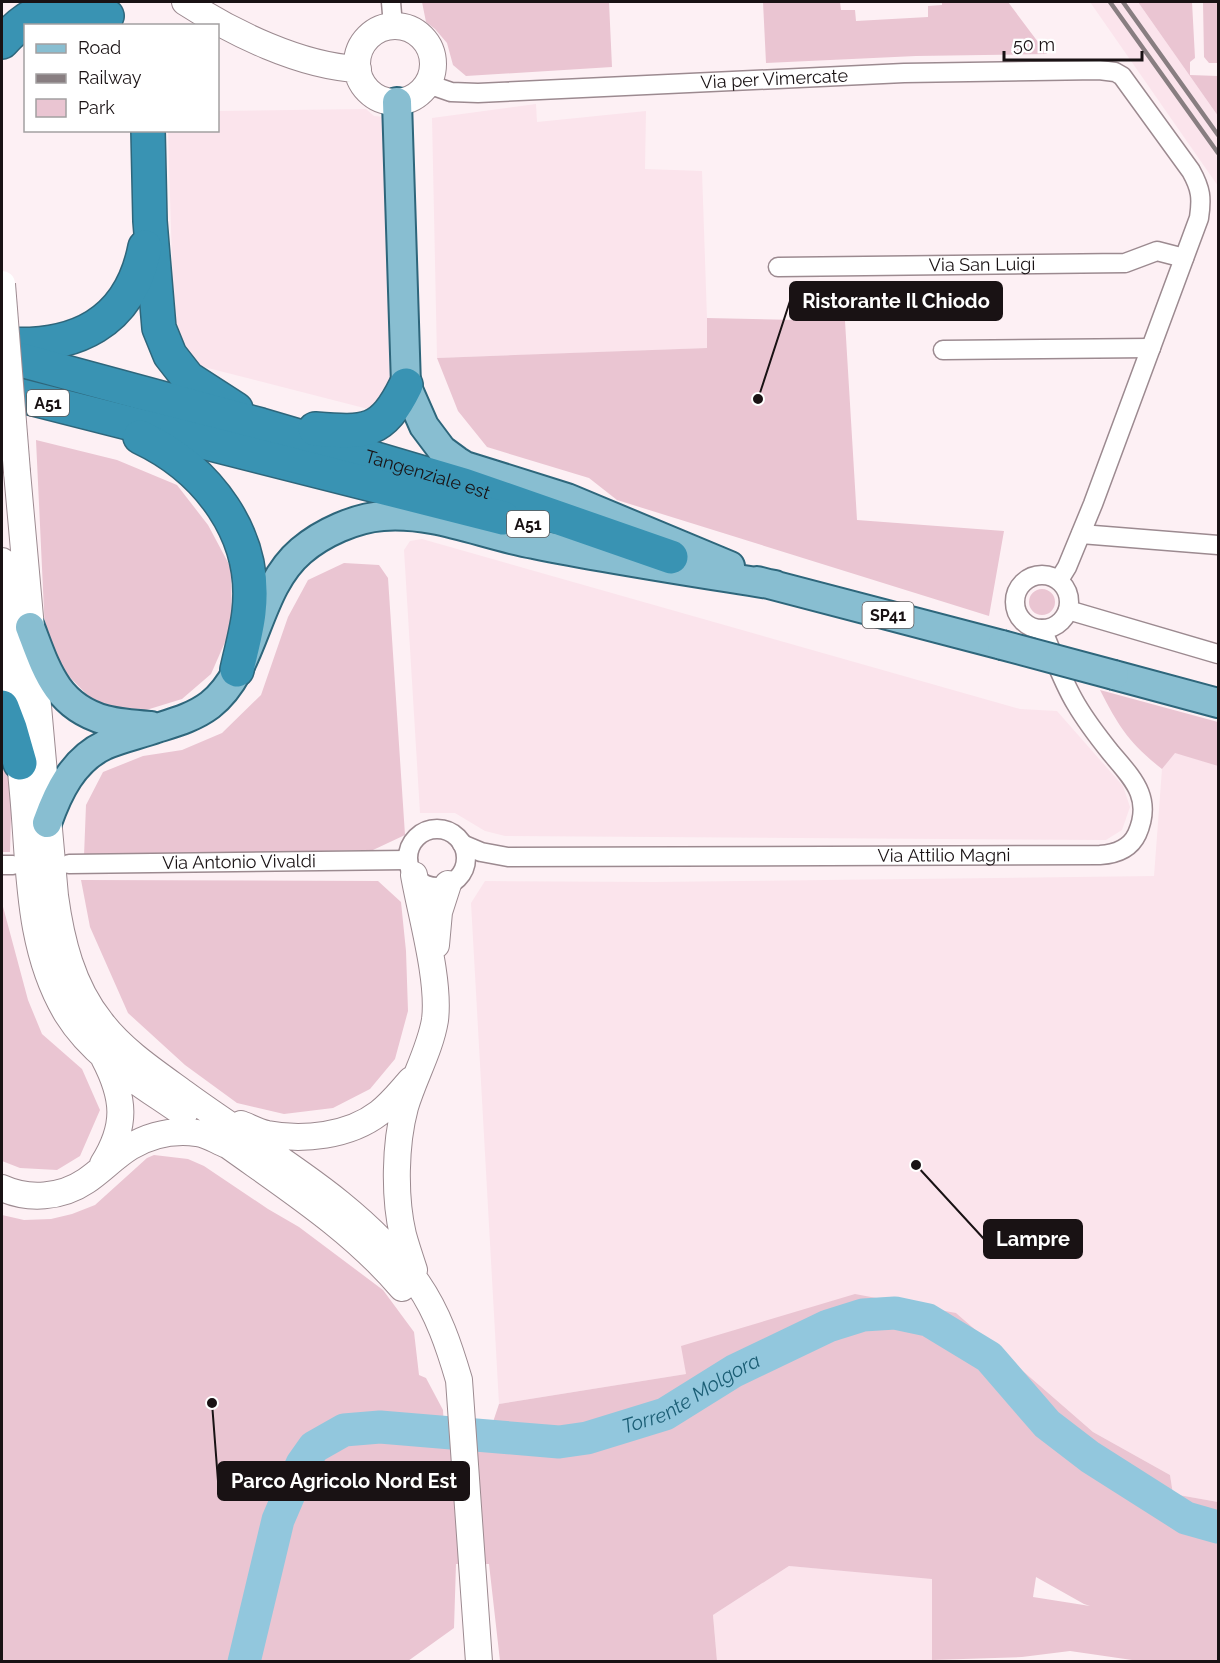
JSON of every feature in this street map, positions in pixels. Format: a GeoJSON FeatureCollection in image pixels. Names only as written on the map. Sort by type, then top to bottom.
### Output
{"type":"FeatureCollection","features":[{"type":"Feature","properties":{"kind":"highway"},"geometry":{"type":"LineString","coordinates":[[2,42],[25,20],[46,9],[107,14]]}},
{"type":"Feature","properties":{"kind":"highway"},"geometry":{"type":"LineString","coordinates":[[148,132],[150,221],[156,309],[165,345],[175,363],[188,378],[261,426],[360,432],[374,427],[388,415],[406,385]]}},
{"type":"Feature","properties":{"kind":"highway"},"geometry":{"type":"LineString","coordinates":[[2,344],[28,346],[64,341],[100,324],[124,300],[135,282],[144,254],[150,221]]}},
{"type":"Feature","properties":{"kind":"highway","name":"Tangenziale est"},"geometry":{"type":"LineString","coordinates":[[2,355],[261,426],[464,485],[671,557]]}},
{"type":"Feature","properties":{"kind":"highway","name":"Tangenziale est"},"geometry":{"type":"LineString","coordinates":[[2,391],[458,508],[671,557]]}},
{"type":"Feature","properties":{"kind":"highway"},"geometry":{"type":"LineString","coordinates":[[95,416],[154,443],[182,462],[200,477],[214,494],[235,527],[245,553],[250,586],[249,612],[237,670]]}},
{"type":"Feature","properties":{"kind":"highway"},"geometry":{"type":"LineString","coordinates":[[2,707],[20,763]]}},
{"type":"Feature","properties":{"kind":"main road"},"geometry":{"type":"LineString","coordinates":[[185,2],[222,25],[252,39],[321,63],[358,69]]}},
{"type":"Feature","properties":{"kind":"main road"},"geometry":{"type":"LineString","coordinates":[[392,14],[408,28],[421,35],[430,48],[433,62],[428,84],[415,97],[397,102],[379,98],[371,93],[360,78],[358,69],[363,43],[392,14]]}},
{"type":"Feature","properties":{"kind":"main road"},"geometry":{"type":"LineString","coordinates":[[397,102],[406,385],[424,426],[442,450],[465,466],[567,498],[775,585]]}},
{"type":"Feature","properties":{"kind":"main road"},"geometry":{"type":"LineString","coordinates":[[2,275],[47,823],[62,939],[118,1089],[121,1114],[116,1140],[100,1169]]}},
{"type":"Feature","properties":{"kind":"main road"},"geometry":{"type":"LineString","coordinates":[[47,823],[57,794],[78,766],[105,745],[189,718],[212,704],[237,670],[280,573],[311,543],[330,532],[354,523],[383,516],[431,519],[476,528],[531,544],[775,585]]}},
{"type":"Feature","properties":{"kind":"main road","name":"SP41"},"geometry":{"type":"LineString","coordinates":[[671,557],[1218,703]]}},
{"type":"Feature","properties":{"kind":"main road"},"geometry":{"type":"LineString","coordinates":[[2,561],[30,900],[37,934],[53,988],[68,1015],[227,1145],[312,1205],[347,1234],[393,1278],[427,1321],[459,1380]]}},
{"type":"Feature","properties":{"kind":"main road"},"geometry":{"type":"LineString","coordinates":[[30,627],[52,683],[70,702],[89,714],[107,721],[159,727]]}},
{"type":"Feature","properties":{"kind":"main road"},"geometry":{"type":"LineString","coordinates":[[411,867],[434,978]]}},
{"type":"Feature","properties":{"kind":"main road"},"geometry":{"type":"LineString","coordinates":[[455,879],[439,912],[434,978],[435,1018],[430,1042],[417,1072],[402,1124],[397,1179],[403,1234],[419,1285],[448,1341],[459,1380],[479,1662]]}},
{"type":"Feature","properties":{"kind":"main road"},"geometry":{"type":"LineString","coordinates":[[99,1040],[208,1110],[327,1194],[363,1223],[397,1257],[419,1285]]}},
{"type":"Feature","properties":{"kind":"main road"},"geometry":{"type":"LineString","coordinates":[[208,1110],[265,1133],[304,1137],[333,1133],[361,1124],[378,1114],[394,1100],[417,1072]]}},
{"type":"Feature","properties":{"kind":"main road"},"geometry":{"type":"LineString","coordinates":[[2,1188],[16,1195],[53,1195],[77,1186],[130,1147],[160,1135],[197,1133],[227,1145]]}},
{"type":"Feature","properties":{"kind":"street","name":"Via per Vimercate"},"geometry":{"type":"LineString","coordinates":[[428,84],[451,92],[478,93],[904,73],[1099,70],[1115,72],[1122,76],[1191,171],[1199,186],[1201,203],[1198,218],[1184,258]]}},
{"type":"Feature","properties":{"kind":"street","name":"Via San Luigi"},"geometry":{"type":"LineString","coordinates":[[778,267],[1125,263],[1156,251],[1184,258]]}},
{"type":"Feature","properties":{"kind":"street"},"geometry":{"type":"LineString","coordinates":[[1059,580],[1081,534],[1184,258]]}},
{"type":"Feature","properties":{"kind":"street"},"geometry":{"type":"LineString","coordinates":[[943,350],[1151,348]]}},
{"type":"Feature","properties":{"kind":"street"},"geometry":{"type":"LineString","coordinates":[[1081,534],[1218,545]]}},
{"type":"Feature","properties":{"kind":"street"},"geometry":{"type":"LineString","coordinates":[[1042,574],[1059,580],[1068,594],[1068,610],[1058,624],[1042,629],[1024,622],[1015,606],[1018,588],[1033,576],[1042,574]]}},
{"type":"Feature","properties":{"kind":"street"},"geometry":{"type":"LineString","coordinates":[[1068,610],[1218,654]]}},
{"type":"Feature","properties":{"kind":"street","name":"Via Attilio Magni"},"geometry":{"type":"LineString","coordinates":[[462,843],[481,852],[508,857],[1100,855],[1120,852],[1134,840],[1139,829],[1144,812],[1142,798],[1131,775],[1110,752],[1077,706],[1042,629]]}},
{"type":"Feature","properties":{"kind":"street"},"geometry":{"type":"LineString","coordinates":[[432,829],[449,831],[462,843],[466,859],[455,879],[429,886],[420,882],[411,867],[408,852],[416,838],[432,829]]}},
{"type":"Feature","properties":{"kind":"street","name":"Via Attilio Magni"},"geometry":{"type":"LineString","coordinates":[[455,879],[480,865],[508,857]]}},
{"type":"Feature","properties":{"kind":"street","name":"Via Antonio Vivaldi"},"geometry":{"type":"LineString","coordinates":[[69,864],[411,867]]}},
{"type":"Feature","properties":{"kind":"shaded area"},"geometry":{"type":"Polygon","coordinates":[[[1090,2],[1138,2],[1218,116],[1218,186],[1090,2]]]}},
{"type":"Feature","properties":{"kind":"shaded area"},"geometry":{"type":"Polygon","coordinates":[[[536,104],[537,122],[646,111],[645,169],[702,171],[708,348],[437,358],[432,118],[536,104]]]}},
{"type":"Feature","properties":{"kind":"shaded area"},"geometry":{"type":"Polygon","coordinates":[[[366,109],[374,116],[384,117],[392,388],[368,409],[196,365],[175,337],[168,132],[219,132],[219,111],[366,109]]]}},
{"type":"Feature","properties":{"kind":"shaded area"},"geometry":{"type":"Polygon","coordinates":[[[422,539],[1020,709],[1057,711],[1123,786],[1130,807],[1122,830],[1106,840],[505,836],[485,831],[455,813],[420,813],[404,550],[410,541],[422,539]]]}},
{"type":"Feature","properties":{"kind":"shaded area"},"geometry":{"type":"Polygon","coordinates":[[[1175,752],[1218,766],[1218,1502],[1173,1494],[1170,1475],[1093,1432],[956,1313],[682,1346],[686,1374],[499,1404],[471,903],[485,881],[655,882],[1154,876],[1162,769],[1175,752]]]}},
{"type":"Feature","properties":{"kind":"shaded area"},"geometry":{"type":"Polygon","coordinates":[[[789,1566],[932,1578],[932,1661],[717,1661],[713,1615],[789,1566]]]}},
{"type":"Feature","properties":{"kind":"green space"},"geometry":{"type":"Polygon","coordinates":[[[422,2],[609,2],[612,67],[466,76],[453,65],[447,43],[426,22],[422,2]]]}},
{"type":"Feature","properties":{"kind":"green space"},"geometry":{"type":"Polygon","coordinates":[[[763,2],[840,2],[841,10],[855,10],[856,21],[928,17],[928,6],[942,5],[942,2],[1008,2],[1047,54],[916,56],[766,63],[763,2]]]}},
{"type":"Feature","properties":{"kind":"green space"},"geometry":{"type":"Polygon","coordinates":[[[1138,2],[1192,2],[1195,58],[1190,62],[1190,75],[1218,76],[1218,116],[1138,2]]]}},
{"type":"Feature","properties":{"kind":"green space"},"geometry":{"type":"Polygon","coordinates":[[[1203,2],[1218,2],[1218,63],[1209,63],[1204,57],[1203,2]]]}},
{"type":"Feature","properties":{"kind":"green space"},"geometry":{"type":"Polygon","coordinates":[[[707,318],[845,321],[857,520],[1004,531],[989,616],[617,500],[589,478],[487,447],[458,411],[437,358],[707,348],[707,318]]]}},
{"type":"Feature","properties":{"kind":"green space"},"geometry":{"type":"Polygon","coordinates":[[[36,440],[117,460],[177,485],[208,525],[231,568],[232,626],[211,674],[182,699],[143,711],[102,710],[46,653],[36,440]]]}},
{"type":"Feature","properties":{"kind":"green space"},"geometry":{"type":"Polygon","coordinates":[[[344,563],[379,565],[388,578],[405,835],[373,850],[84,856],[86,805],[103,772],[143,756],[182,750],[222,733],[261,695],[288,617],[308,580],[344,563]]]}},
{"type":"Feature","properties":{"kind":"green space"},"geometry":{"type":"Polygon","coordinates":[[[1042,589],[1051,593],[1055,602],[1051,611],[1042,615],[1033,611],[1029,602],[1033,593],[1042,589]]]}},
{"type":"Feature","properties":{"kind":"green space"},"geometry":{"type":"Polygon","coordinates":[[[1100,690],[1218,722],[1218,766],[1175,753],[1162,769],[1126,734],[1100,690]]]}},
{"type":"Feature","properties":{"kind":"green space"},"geometry":{"type":"Polygon","coordinates":[[[2,767],[12,778],[10,852],[2,852],[2,767]]]}},
{"type":"Feature","properties":{"kind":"green space"},"geometry":{"type":"Polygon","coordinates":[[[81,880],[378,881],[401,902],[406,951],[408,1011],[395,1059],[370,1089],[333,1108],[284,1114],[237,1103],[185,1065],[128,1013],[90,927],[81,880]]]}},
{"type":"Feature","properties":{"kind":"green space"},"geometry":{"type":"Polygon","coordinates":[[[2,903],[28,1000],[42,1034],[82,1069],[100,1110],[80,1156],[57,1170],[20,1168],[2,1161],[2,903]]]}},
{"type":"Feature","properties":{"kind":"green space"},"geometry":{"type":"Polygon","coordinates":[[[154,1155],[188,1159],[204,1166],[299,1227],[383,1290],[414,1332],[419,1375],[426,1378],[443,1410],[444,1428],[479,1438],[488,1437],[499,1404],[686,1374],[681,1346],[855,1294],[956,1313],[1093,1432],[1170,1475],[1173,1494],[1218,1502],[1218,1661],[1139,1661],[1070,1651],[1022,1657],[932,1660],[932,1579],[789,1566],[713,1615],[717,1661],[500,1661],[489,1564],[456,1564],[454,1628],[408,1661],[2,1662],[2,1215],[24,1220],[51,1219],[95,1205],[147,1158],[154,1155]],[[1036,1577],[1033,1597],[1090,1606],[1036,1577]]]}},
{"type":"Feature","properties":{"kind":"waterway","name":"Torrente Molgora"},"geometry":{"type":"LineString","coordinates":[[244,1662],[278,1520],[302,1464],[314,1447],[344,1430],[380,1427],[559,1442],[587,1438],[665,1414],[734,1371],[828,1326],[863,1315],[895,1313],[928,1320],[989,1357],[1047,1424],[1090,1457],[1186,1518],[1218,1527]]}},
{"type":"Feature","properties":{"kind":"railway"},"geometry":{"type":"LineString","coordinates":[[1110,2],[1218,153]]}},
{"type":"Feature","properties":{"kind":"railway"},"geometry":{"type":"LineString","coordinates":[[1123,2],[1218,135]]}},
{"type":"Feature","properties":{"kind":"place","name":"Ristorante Il Chiodo"},"geometry":{"type":"Point","coordinates":[758,399]}},
{"type":"Feature","properties":{"kind":"place","name":"Lampre"},"geometry":{"type":"Point","coordinates":[916,1165]}},
{"type":"Feature","properties":{"kind":"place","name":"Parco Agricolo Nord Est"},"geometry":{"type":"Point","coordinates":[212,1403]}}]}
